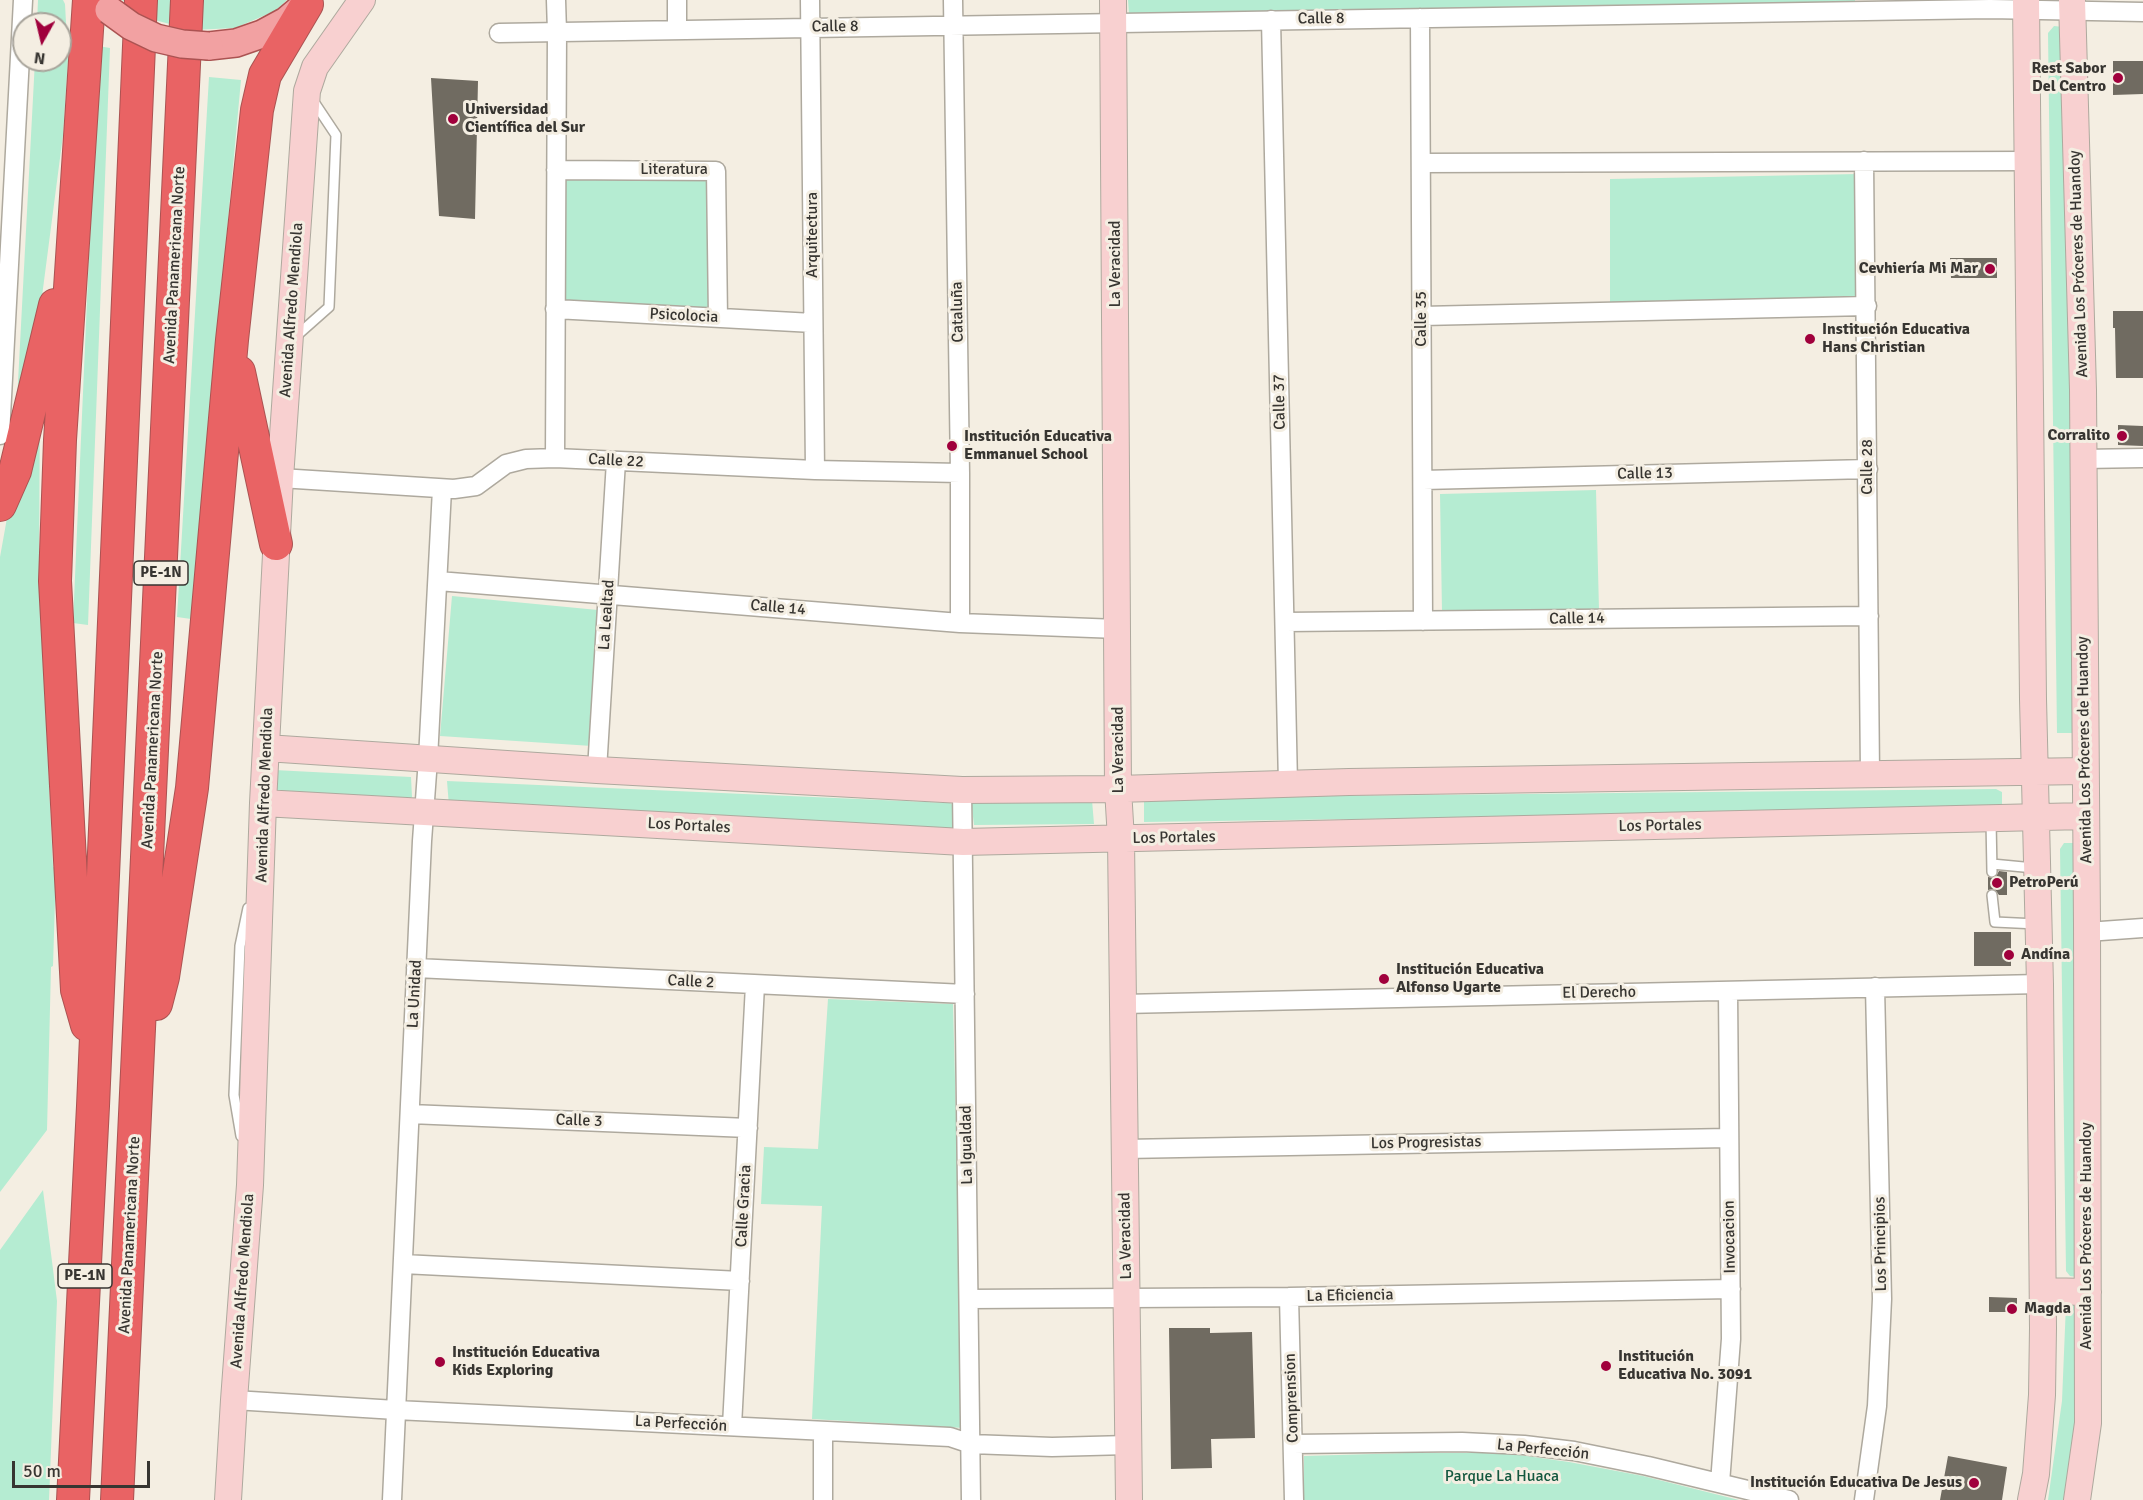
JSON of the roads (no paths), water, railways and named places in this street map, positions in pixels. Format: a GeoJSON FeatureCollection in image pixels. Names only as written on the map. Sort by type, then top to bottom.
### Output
{"type":"FeatureCollection","features":[{"type":"Feature","properties":{"kind":"highway","name":"PE-1N"},"geometry":{"type":"LineString","coordinates":[[74,1500],[141,0]]}},
{"type":"Feature","properties":{"kind":"highway","name":"Avenida Panamericana Norte"},"geometry":{"type":"LineString","coordinates":[[117,1500],[187,0]]}},
{"type":"Feature","properties":{"kind":"highway"},"geometry":{"type":"LineString","coordinates":[[138,1075],[163,977],[192,788],[232,340],[257,110],[265,75],[309,2]]}},
{"type":"Feature","properties":{"kind":"highway"},"geometry":{"type":"LineString","coordinates":[[95,1052],[76,990],[55,581],[60,440],[74,240],[99,3]]}},
{"type":"Feature","properties":{"kind":"highway"},"geometry":{"type":"LineString","coordinates":[[0,505],[15,471],[51,318],[74,240]]}},
{"type":"Feature","properties":{"kind":"highway"},"geometry":{"type":"LineString","coordinates":[[232,340],[276,544]]}},
{"type":"Feature","properties":{"kind":"main road"},"geometry":{"type":"LineString","coordinates":[[99,3],[131,26],[156,38],[182,44],[209,46],[236,43],[262,34],[286,21],[309,2]]}},
{"type":"Feature","properties":{"kind":"street"},"geometry":{"type":"LineString","coordinates":[[0,435],[23,0]]}},
{"type":"Feature","properties":{"kind":"street","name":"Avenida Alfredo Mendiola"},"geometry":{"type":"LineString","coordinates":[[228,1500],[250,1185],[263,803],[276,544],[307,91],[315,67],[362,0]]}},
{"type":"Feature","properties":{"kind":"street"},"geometry":{"type":"LineString","coordinates":[[555,458],[556,0]]}},
{"type":"Feature","properties":{"kind":"street"},"geometry":{"type":"LineString","coordinates":[[676,30],[677,0]]}},
{"type":"Feature","properties":{"kind":"street","name":"Arquitectura"},"geometry":{"type":"LineString","coordinates":[[810,0],[815,470]]}},
{"type":"Feature","properties":{"kind":"street","name":"Cataluña"},"geometry":{"type":"LineString","coordinates":[[953,0],[960,623]]}},
{"type":"Feature","properties":{"kind":"street","name":"Calle 8"},"geometry":{"type":"LineString","coordinates":[[500,33],[953,25],[1114,11],[1271,20],[1862,5],[2126,6],[2143,12]]}},
{"type":"Feature","properties":{"kind":"street"},"geometry":{"type":"LineString","coordinates":[[2026,5],[2043,1290],[2042,1395],[2036,1474],[2031,1500]]}},
{"type":"Feature","properties":{"kind":"street","name":"Avenida Los Próceres de Huandoy"},"geometry":{"type":"LineString","coordinates":[[2072,6],[2083,459],[2087,932],[2088,1423],[2077,1500]]}},
{"type":"Feature","properties":{"kind":"street","name":"La Veracidad"},"geometry":{"type":"LineString","coordinates":[[1114,11],[1118,789],[1121,839],[1129,1500]]}},
{"type":"Feature","properties":{"kind":"street","name":"Calle 35"},"geometry":{"type":"LineString","coordinates":[[1420,18],[1423,621]]}},
{"type":"Feature","properties":{"kind":"street","name":"Calle 37"},"geometry":{"type":"LineString","coordinates":[[1271,20],[1288,784]]}},
{"type":"Feature","properties":{"kind":"street","name":"Calle 28"},"geometry":{"type":"LineString","coordinates":[[1864,161],[1870,774]]}},
{"type":"Feature","properties":{"kind":"street"},"geometry":{"type":"LineString","coordinates":[[1421,163],[2028,161]]}},
{"type":"Feature","properties":{"kind":"street","name":"Literatura"},"geometry":{"type":"LineString","coordinates":[[556,170],[716,171],[718,318]]}},
{"type":"Feature","properties":{"kind":"street"},"geometry":{"type":"LineString","coordinates":[[1422,316],[1867,306]]}},
{"type":"Feature","properties":{"kind":"street","name":"Psicolocia"},"geometry":{"type":"LineString","coordinates":[[555,309],[813,323]]}},
{"type":"Feature","properties":{"kind":"street","name":"Calle 22"},"geometry":{"type":"LineString","coordinates":[[280,478],[442,489],[476,486],[506,464],[526,459],[555,458],[815,470],[960,473]]}},
{"type":"Feature","properties":{"kind":"street"},"geometry":{"type":"LineString","coordinates":[[2083,459],[2143,458]]}},
{"type":"Feature","properties":{"kind":"street","name":"La Lealtad"},"geometry":{"type":"LineString","coordinates":[[597,770],[616,461]]}},
{"type":"Feature","properties":{"kind":"street","name":"Calle 13"},"geometry":{"type":"LineString","coordinates":[[1422,480],[1868,469]]}},
{"type":"Feature","properties":{"kind":"street","name":"La Unidad"},"geometry":{"type":"LineString","coordinates":[[392,1500],[423,812],[428,759],[442,489]]}},
{"type":"Feature","properties":{"kind":"street","name":"Calle 14"},"geometry":{"type":"LineString","coordinates":[[438,581],[960,623],[1118,629]]}},
{"type":"Feature","properties":{"kind":"street","name":"Calle 14"},"geometry":{"type":"LineString","coordinates":[[1285,622],[1869,616]]}},
{"type":"Feature","properties":{"kind":"street"},"geometry":{"type":"LineString","coordinates":[[266,748],[597,770],[962,790],[2085,771]]}},
{"type":"Feature","properties":{"kind":"street","name":"La Igualdad"},"geometry":{"type":"LineString","coordinates":[[962,790],[971,1500]]}},
{"type":"Feature","properties":{"kind":"street","name":"Los Portales"},"geometry":{"type":"LineString","coordinates":[[263,803],[963,842],[2086,816]]}},
{"type":"Feature","properties":{"kind":"street"},"geometry":{"type":"LineString","coordinates":[[2087,932],[2143,928]]}},
{"type":"Feature","properties":{"kind":"street","name":"Calle 2"},"geometry":{"type":"LineString","coordinates":[[416,968],[965,994]]}},
{"type":"Feature","properties":{"kind":"street","name":"El Derecho"},"geometry":{"type":"LineString","coordinates":[[1123,1004],[2040,984]]}},
{"type":"Feature","properties":{"kind":"street","name":"Calle Gracia"},"geometry":{"type":"LineString","coordinates":[[732,1426],[755,985]]}},
{"type":"Feature","properties":{"kind":"street","name":"Los Principios"},"geometry":{"type":"LineString","coordinates":[[1864,1500],[1877,1406],[1882,1299],[1875,987]]}},
{"type":"Feature","properties":{"kind":"street","name":"Invocacion"},"geometry":{"type":"LineString","coordinates":[[1720,1483],[1731,1339],[1728,991]]}},
{"type":"Feature","properties":{"kind":"street","name":"Calle 3"},"geometry":{"type":"LineString","coordinates":[[410,1114],[748,1128]]}},
{"type":"Feature","properties":{"kind":"street","name":"Los Progresistas"},"geometry":{"type":"LineString","coordinates":[[1125,1149],[1728,1138]]}},
{"type":"Feature","properties":{"kind":"street"},"geometry":{"type":"LineString","coordinates":[[403,1264],[740,1281]]}},
{"type":"Feature","properties":{"kind":"street","name":"La Eficiencia"},"geometry":{"type":"LineString","coordinates":[[969,1299],[1289,1297],[1731,1289]]}},
{"type":"Feature","properties":{"kind":"street"},"geometry":{"type":"LineString","coordinates":[[2043,1290],[2088,1292]]}},
{"type":"Feature","properties":{"kind":"street","name":"Comprension"},"geometry":{"type":"LineString","coordinates":[[1289,1297],[1294,1500]]}},
{"type":"Feature","properties":{"kind":"street","name":"La Perfección"},"geometry":{"type":"LineString","coordinates":[[234,1400],[950,1437],[971,1444],[1052,1447],[1128,1445]]}},
{"type":"Feature","properties":{"kind":"street"},"geometry":{"type":"LineString","coordinates":[[823,1500],[824,1431]]}},
{"type":"Feature","properties":{"kind":"street","name":"La Perfección"},"geometry":{"type":"LineString","coordinates":[[1293,1444],[1462,1442],[1524,1445],[1574,1451],[1789,1500]]}},
{"type":"Feature","properties":{"kind":"lane"},"geometry":{"type":"LineString","coordinates":[[290,341],[329,307],[336,135],[307,91]]}},
{"type":"Feature","properties":{"kind":"lane"},"geometry":{"type":"LineString","coordinates":[[1990,818],[1992,868],[2037,869]]}},
{"type":"Feature","properties":{"kind":"lane"},"geometry":{"type":"LineString","coordinates":[[1992,895],[1995,922],[2038,924]]}},
{"type":"Feature","properties":{"kind":"place","name":"Rest Sabor Del Centro"},"geometry":{"type":"Point","coordinates":[2118,78]}},
{"type":"Feature","properties":{"kind":"place","name":"Universidad Científica del Sur"},"geometry":{"type":"Point","coordinates":[453,119]}},
{"type":"Feature","properties":{"kind":"place","name":"Cevhiería Mi Mar"},"geometry":{"type":"Point","coordinates":[1990,269]}},
{"type":"Feature","properties":{"kind":"place","name":"Institución Educativa Hans Christian"},"geometry":{"type":"Point","coordinates":[1810,339]}},
{"type":"Feature","properties":{"kind":"place","name":"Corralito"},"geometry":{"type":"Point","coordinates":[2122,436]}},
{"type":"Feature","properties":{"kind":"place","name":"Institución Educativa Emmanuel School"},"geometry":{"type":"Point","coordinates":[952,446]}},
{"type":"Feature","properties":{"kind":"place","name":"PetroPerú"},"geometry":{"type":"Point","coordinates":[1997,883]}},
{"type":"Feature","properties":{"kind":"place","name":"Andína"},"geometry":{"type":"Point","coordinates":[2009,955]}},
{"type":"Feature","properties":{"kind":"place","name":"Institución Educativa Alfonso Ugarte"},"geometry":{"type":"Point","coordinates":[1384,979]}},
{"type":"Feature","properties":{"kind":"place","name":"Magda"},"geometry":{"type":"Point","coordinates":[2012,1309]}},
{"type":"Feature","properties":{"kind":"place","name":"Institución Educativa Kids Exploring"},"geometry":{"type":"Point","coordinates":[440,1362]}},
{"type":"Feature","properties":{"kind":"place","name":"Institución Educativa No. 3091"},"geometry":{"type":"Point","coordinates":[1606,1366]}},
{"type":"Feature","properties":{"kind":"place","name":"Institución Educativa De Jesus"},"geometry":{"type":"Point","coordinates":[1974,1483]}},
{"type":"Feature","properties":{"kind":"park label","name":"Parque La Huaca"},"geometry":{"type":"Point","coordinates":[1502,1477]}}]}
